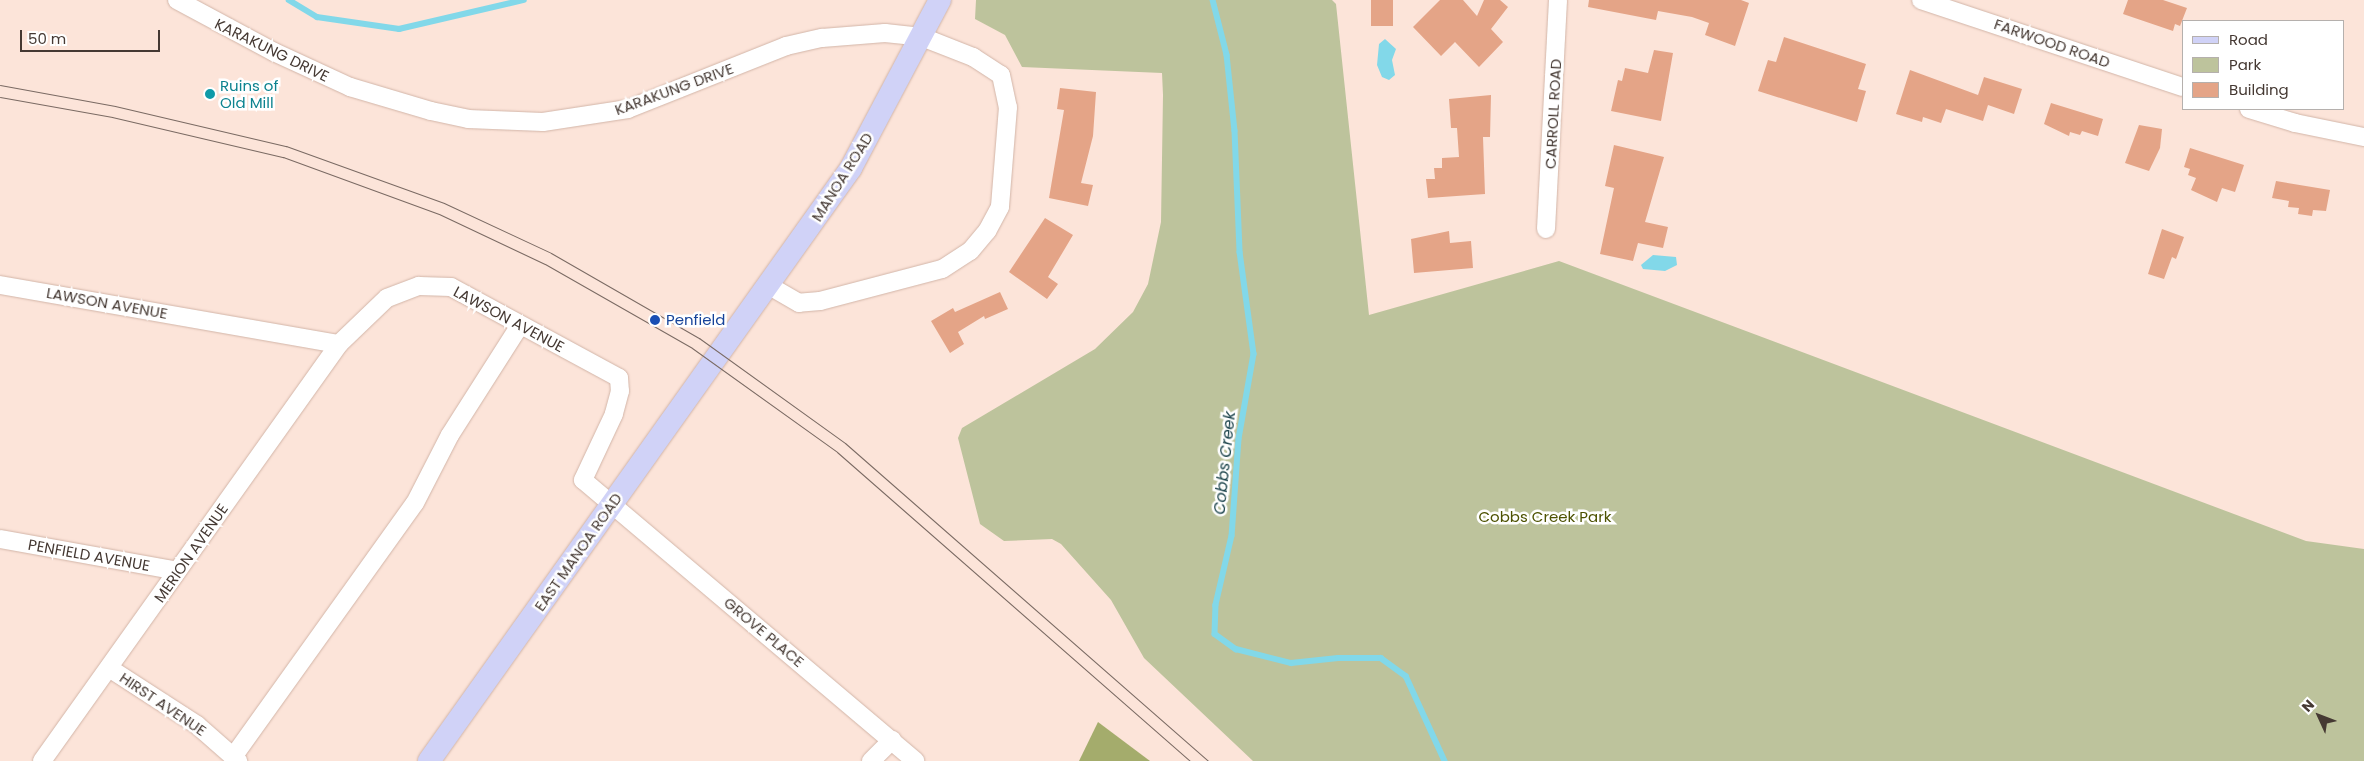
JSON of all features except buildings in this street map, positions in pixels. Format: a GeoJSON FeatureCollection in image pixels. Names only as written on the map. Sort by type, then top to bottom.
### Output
{"type":"FeatureCollection","features":[{"type":"Feature","properties":{"kind":"main road","name":"MANOA ROAD"},"geometry":{"type":"LineString","coordinates":[[724,342],[768,285],[851,168],[940,0]]}},
{"type":"Feature","properties":{"kind":"main road","name":"EAST MANOA ROAD"},"geometry":{"type":"LineString","coordinates":[[429,761],[613,504],[724,342]]}},
{"type":"Feature","properties":{"kind":"street","name":"KARAKUNG DRIVE"},"geometry":{"type":"LineString","coordinates":[[177,0],[274,52],[350,87],[431,111],[500,121],[543,122],[628,108],[786,46],[822,38],[885,33],[922,37],[991,66],[1001,75],[1007,115],[1000,207],[987,231],[970,251],[942,269],[820,301],[799,302],[768,285]]}},
{"type":"Feature","properties":{"kind":"street","name":"CARROLL ROAD"},"geometry":{"type":"LineString","coordinates":[[1546,229],[1558,0]]}},
{"type":"Feature","properties":{"kind":"street","name":"FARWOOD ROAD"},"geometry":{"type":"LineString","coordinates":[[1920,0],[1976,9],[2182,87]]}},
{"type":"Feature","properties":{"kind":"street"},"geometry":{"type":"LineString","coordinates":[[2252,110],[2295,124],[2364,137]]}},
{"type":"Feature","properties":{"kind":"street","name":"LAWSON AVENUE"},"geometry":{"type":"LineString","coordinates":[[0,284],[339,344],[387,298],[419,286],[451,287],[619,378],[620,391],[614,414],[583,480],[613,504]]}},
{"type":"Feature","properties":{"kind":"street"},"geometry":{"type":"LineString","coordinates":[[235,759],[415,503],[450,435],[520,324]]}},
{"type":"Feature","properties":{"kind":"street","name":"MERION AVENUE"},"geometry":{"type":"LineString","coordinates":[[42,761],[339,344]]}},
{"type":"Feature","properties":{"kind":"street","name":"GROVE PLACE"},"geometry":{"type":"LineString","coordinates":[[613,504],[915,761]]}},
{"type":"Feature","properties":{"kind":"street","name":"PENFIELD AVENUE"},"geometry":{"type":"LineString","coordinates":[[0,539],[177,571]]}},
{"type":"Feature","properties":{"kind":"street","name":"HIRST AVENUE"},"geometry":{"type":"LineString","coordinates":[[109,668],[197,725],[235,759]]}},
{"type":"Feature","properties":{"kind":"street"},"geometry":{"type":"LineString","coordinates":[[871,761],[892,740]]}},
{"type":"Feature","properties":{"kind":"green space","name":"Cobbs Creek Park"},"geometry":{"type":"Polygon","coordinates":[[[976,0],[1332,0],[1336,4],[1369,315],[1559,261],[2306,541],[2364,549],[2364,761],[1253,761],[1144,658],[1111,600],[1061,544],[1052,539],[1004,541],[980,524],[958,438],[962,428],[1095,349],[1133,312],[1148,284],[1161,222],[1163,95],[1162,73],[1022,67],[1005,35],[975,19],[976,0]]]}},
{"type":"Feature","properties":{"kind":"green space"},"geometry":{"type":"Polygon","coordinates":[[[1098,722],[1150,761],[1079,761],[1098,722]]]}},
{"type":"Feature","properties":{"kind":"water"},"geometry":{"type":"Polygon","coordinates":[[[1385,39],[1396,49],[1392,60],[1395,75],[1389,80],[1382,77],[1377,65],[1379,44],[1385,39]]]}},
{"type":"Feature","properties":{"kind":"water"},"geometry":{"type":"Polygon","coordinates":[[[1653,255],[1676,257],[1677,265],[1665,271],[1643,269],[1641,265],[1653,255]]]}},
{"type":"Feature","properties":{"kind":"waterway","name":"Cobbs Creek"},"geometry":{"type":"LineString","coordinates":[[289,0],[317,17],[399,29],[524,0]]}},
{"type":"Feature","properties":{"kind":"waterway","name":"Cobbs Creek"},"geometry":{"type":"LineString","coordinates":[[1213,0],[1227,55],[1235,131],[1240,252],[1254,354],[1239,439],[1232,536],[1216,605],[1215,634],[1236,649],[1291,663],[1338,658],[1381,658],[1406,676],[1445,761]]}},
{"type":"Feature","properties":{"kind":"tram line"},"geometry":{"type":"LineString","coordinates":[[0,85],[115,106],[286,146],[444,203],[551,253],[699,338],[845,443],[1208,761]]}},
{"type":"Feature","properties":{"kind":"tram line"},"geometry":{"type":"LineString","coordinates":[[0,97],[112,117],[283,157],[439,214],[545,264],[692,348],[837,452],[1190,761]]}},
{"type":"Feature","properties":{"kind":"place","name":"Ruins of Old Mill"},"geometry":{"type":"Point","coordinates":[210,94]}},
{"type":"Feature","properties":{"kind":"place","name":"Penfield"},"geometry":{"type":"Point","coordinates":[655,320]}}]}
